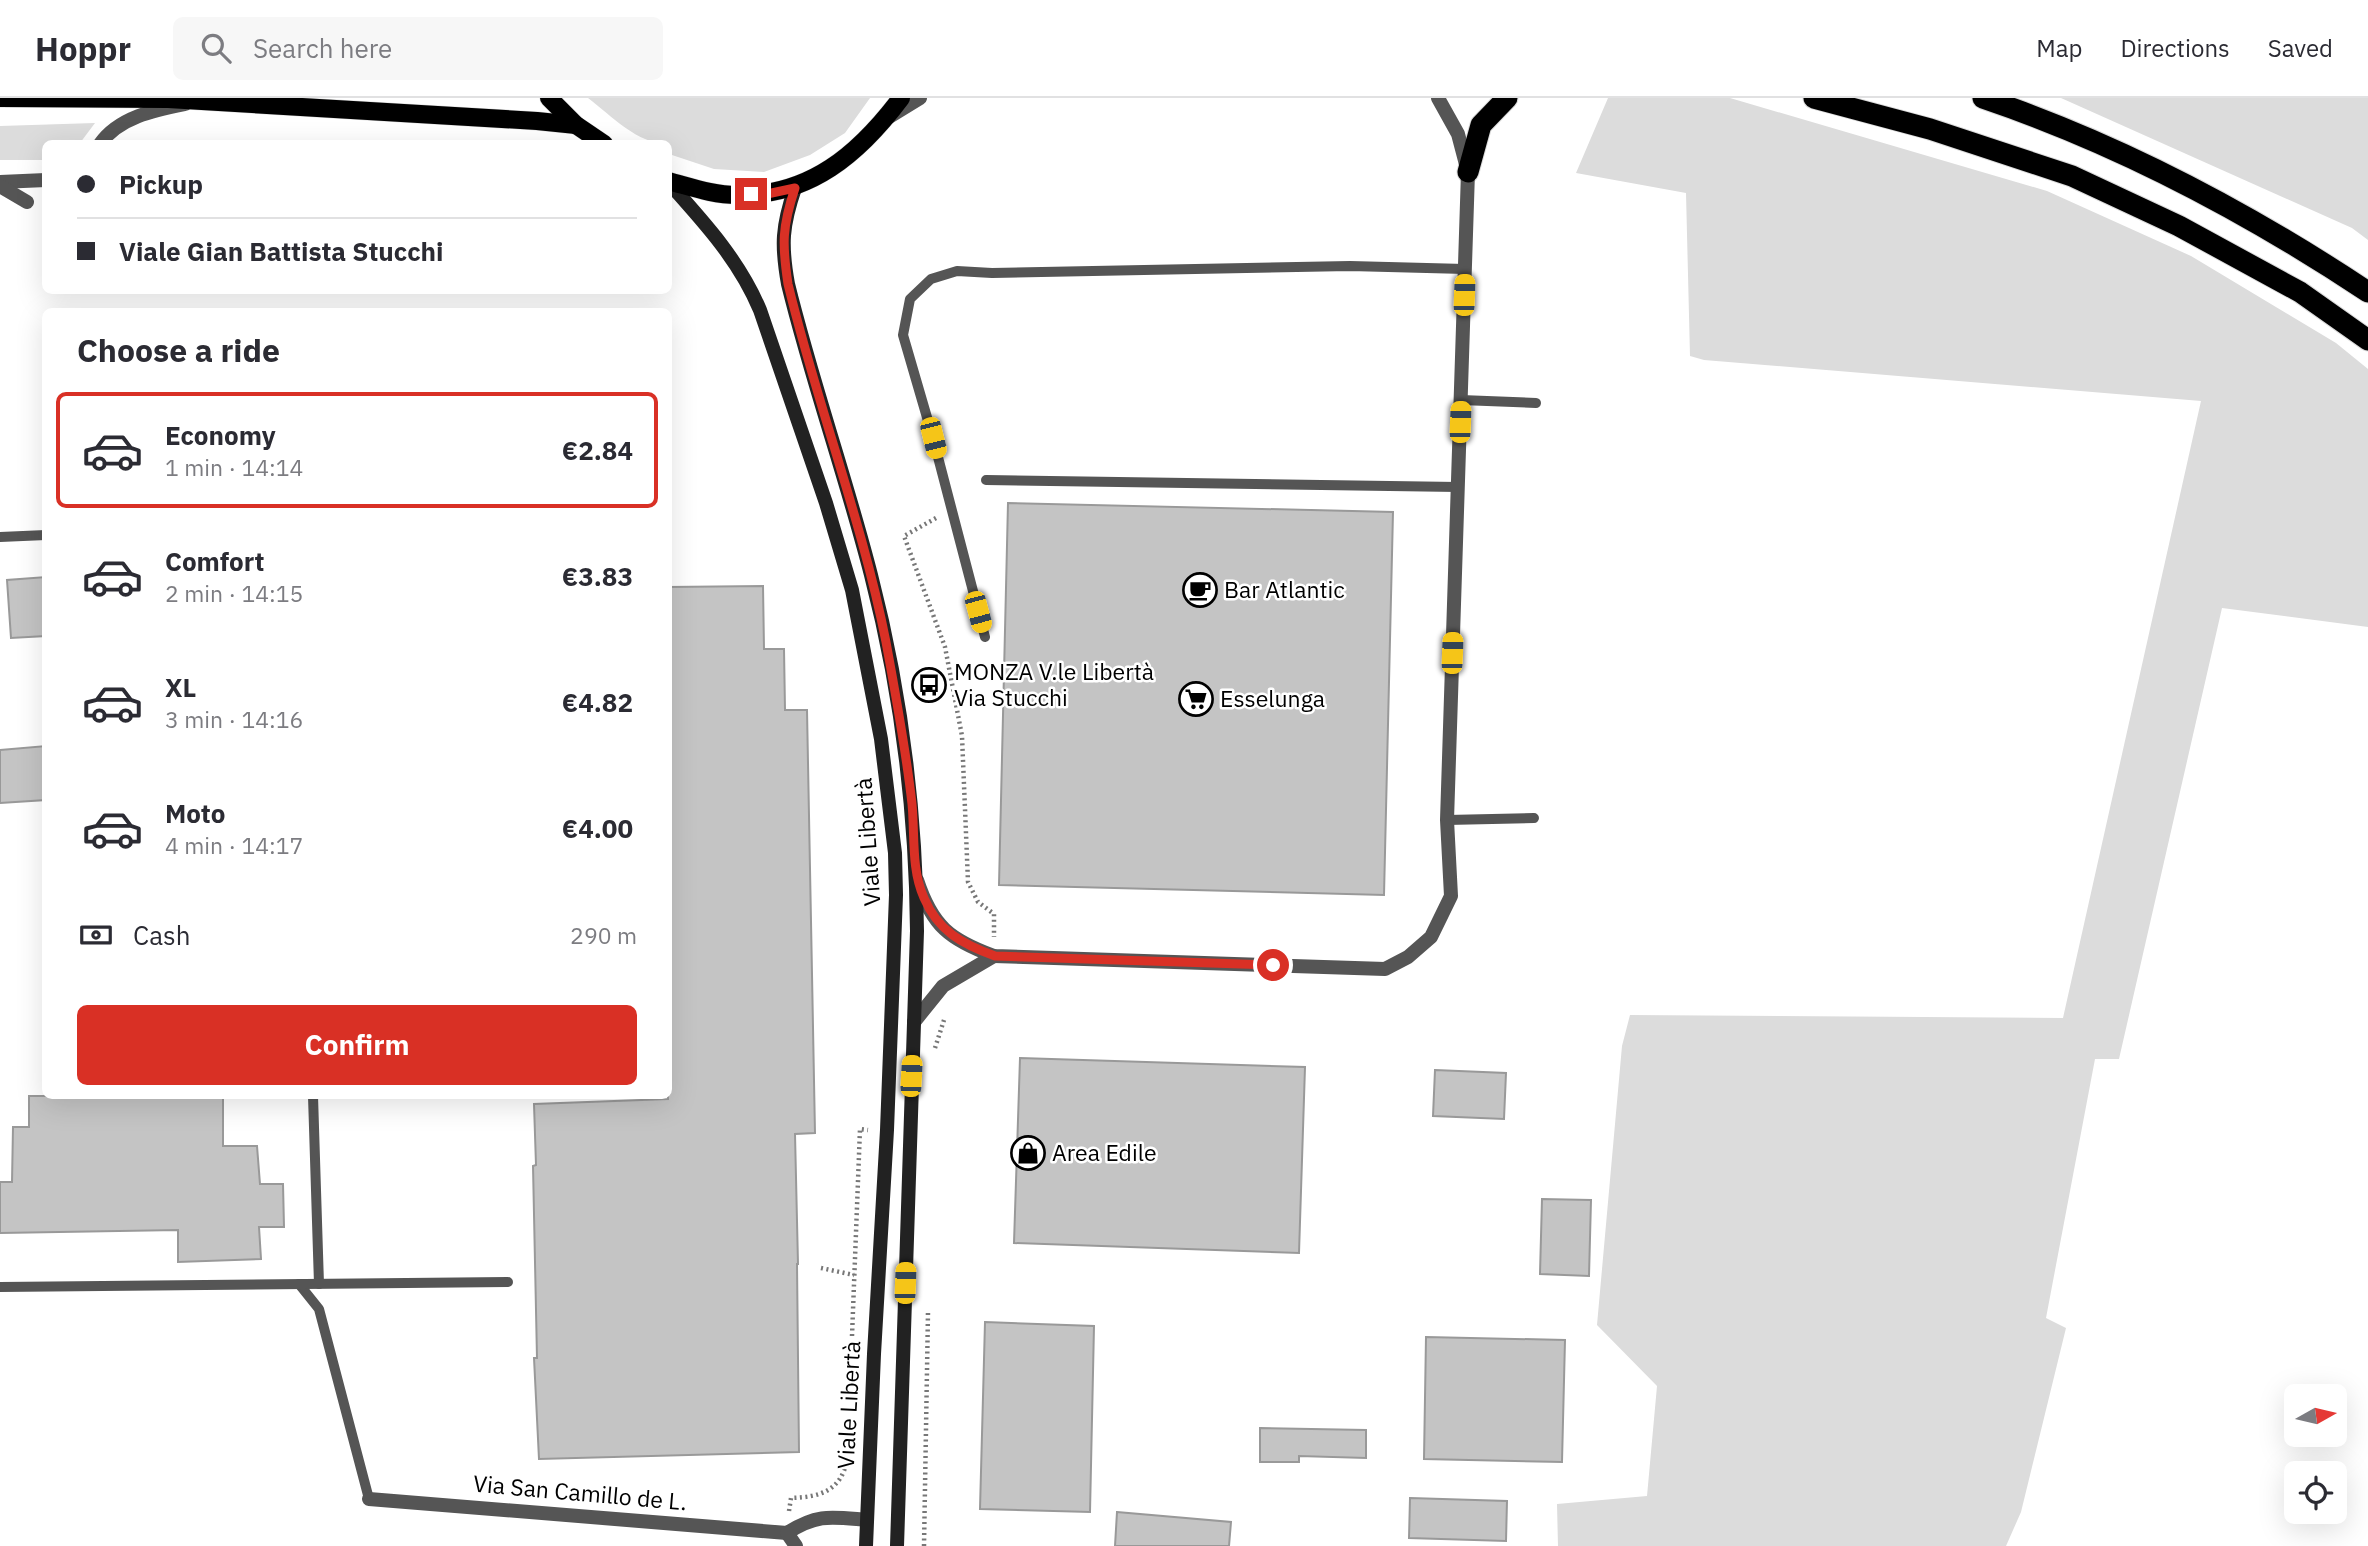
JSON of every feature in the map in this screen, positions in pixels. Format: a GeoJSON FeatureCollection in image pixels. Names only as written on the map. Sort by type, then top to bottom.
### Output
{"type":"FeatureCollection","features":[{"type":"Feature","properties":{"kind":"highway"},"geometry":{"type":"LineString","coordinates":[[1468,173],[1481,125],[1507,98]]}},
{"type":"Feature","properties":{"kind":"highway"},"geometry":{"type":"LineString","coordinates":[[1814,98],[1930,129],[2072,176],[2179,226],[2300,292],[2368,340]]}},
{"type":"Feature","properties":{"kind":"highway"},"geometry":{"type":"LineString","coordinates":[[1983,98],[2109,147],[2203,194],[2320,260],[2368,292]]}},
{"type":"Feature","properties":{"kind":"main road"},"geometry":{"type":"LineString","coordinates":[[0,98],[150,99],[576,125]]}},
{"type":"Feature","properties":{"kind":"main road"},"geometry":{"type":"LineString","coordinates":[[549,98],[576,125],[598,140]]}},
{"type":"Feature","properties":{"kind":"main road"},"geometry":{"type":"LineString","coordinates":[[672,183],[707,192],[736,195],[767,194],[795,188],[862,145],[901,98]]}},
{"type":"Feature","properties":{"kind":"main road","name":"Viale Libertà"},"geometry":{"type":"LineString","coordinates":[[672,186],[715,233],[736,261],[760,310],[826,503],[852,590],[883,753],[892,819],[896,895],[866,1546]]}},
{"type":"Feature","properties":{"kind":"main road","name":"Viale Libertà"},"geometry":{"type":"LineString","coordinates":[[795,188],[783,231],[783,254],[788,284],[851,502],[882,625],[905,748],[912,804],[918,930],[897,1546]]}},
{"type":"Feature","properties":{"kind":"street"},"geometry":{"type":"LineString","coordinates":[[885,119],[920,98]]}},
{"type":"Feature","properties":{"kind":"street"},"geometry":{"type":"LineString","coordinates":[[917,877],[923,897],[937,922],[956,940],[995,956],[1385,969],[1408,957],[1431,937],[1451,895],[1447,820],[1468,173],[1458,134],[1438,98]]}},
{"type":"Feature","properties":{"kind":"street"},"geometry":{"type":"LineString","coordinates":[[103,140],[107,133],[132,118],[163,108],[197,102]]}},
{"type":"Feature","properties":{"kind":"street"},"geometry":{"type":"LineString","coordinates":[[0,184],[42,180]]}},
{"type":"Feature","properties":{"kind":"street"},"geometry":{"type":"LineString","coordinates":[[0,184],[27,202]]}},
{"type":"Feature","properties":{"kind":"street"},"geometry":{"type":"LineString","coordinates":[[914,1022],[943,986],[995,956]]}},
{"type":"Feature","properties":{"kind":"street","name":"Via San Camillo de L."},"geometry":{"type":"LineString","coordinates":[[369,1499],[788,1533]]}},
{"type":"Feature","properties":{"kind":"street"},"geometry":{"type":"LineString","coordinates":[[796,1546],[788,1533],[806,1521],[825,1517],[867,1520]]}},
{"type":"Feature","properties":{"kind":"lane"},"geometry":{"type":"LineString","coordinates":[[985,638],[903,335],[910,299],[931,279],[957,271],[992,273],[1350,266],[1465,269]]}},
{"type":"Feature","properties":{"kind":"lane"},"geometry":{"type":"LineString","coordinates":[[1461,400],[1536,403]]}},
{"type":"Feature","properties":{"kind":"lane"},"geometry":{"type":"LineString","coordinates":[[986,480],[1458,487]]}},
{"type":"Feature","properties":{"kind":"lane"},"geometry":{"type":"LineString","coordinates":[[0,537],[42,535]]}},
{"type":"Feature","properties":{"kind":"lane"},"geometry":{"type":"LineString","coordinates":[[1447,820],[1534,817]]}},
{"type":"Feature","properties":{"kind":"lane"},"geometry":{"type":"LineString","coordinates":[[313,1099],[319,1284]]}},
{"type":"Feature","properties":{"kind":"lane"},"geometry":{"type":"LineString","coordinates":[[0,1287],[508,1282]]}},
{"type":"Feature","properties":{"kind":"lane"},"geometry":{"type":"LineString","coordinates":[[299,1284],[319,1310],[369,1499]]}},
{"type":"Feature","properties":{"kind":"lane"},"geometry":{"type":"LineString","coordinates":[[897,1546],[904,1546]]}},
{"type":"Feature","properties":{"kind":"path"},"geometry":{"type":"LineString","coordinates":[[852,1343],[860,1129],[867,1130]]}},
{"type":"Feature","properties":{"kind":"path"},"geometry":{"type":"LineString","coordinates":[[821,1268],[854,1275]]}},
{"type":"Feature","properties":{"kind":"path"},"geometry":{"type":"LineString","coordinates":[[788,1533],[789,1500],[830,1491],[843,1474],[848,1451]]}},
{"type":"Feature","properties":{"kind":"shaded area"},"geometry":{"type":"Polygon","coordinates":[[[588,98],[870,98],[845,133],[810,155],[764,172],[714,169],[672,155],[672,140],[649,140],[616,120],[588,98]]]}},
{"type":"Feature","properties":{"kind":"shaded area"},"geometry":{"type":"Polygon","coordinates":[[[1608,98],[1730,98],[2047,191],[2191,256],[2336,343],[2368,369],[2368,627],[2222,608],[2119,1059],[2095,1059],[2046,1318],[2066,1328],[2021,1512],[2006,1546],[1558,1546],[1557,1504],[1647,1496],[1657,1386],[1597,1325],[1622,1046],[1630,1015],[2063,1018],[2201,401],[1704,360],[1690,356],[1686,193],[1576,173],[1608,98]]]}},
{"type":"Feature","properties":{"kind":"shaded area"},"geometry":{"type":"Polygon","coordinates":[[[2061,98],[2368,98],[2368,240],[2352,228],[2061,98]]]}},
{"type":"Feature","properties":{"kind":"shaded area"},"geometry":{"type":"Polygon","coordinates":[[[95,123],[82,140],[42,140],[42,160],[0,160],[0,126],[95,123]]]}},
{"type":"Feature","properties":{"kind":"building","name":"Esselunga"},"geometry":{"type":"Polygon","coordinates":[[[1008,503],[1393,512],[1384,895],[999,885],[1008,503]]]}},
{"type":"Feature","properties":{"kind":"building"},"geometry":{"type":"Polygon","coordinates":[[[42,577],[42,636],[11,638],[7,580],[42,577]]]}},
{"type":"Feature","properties":{"kind":"building"},"geometry":{"type":"Polygon","coordinates":[[[763,586],[764,649],[784,649],[785,710],[807,710],[815,1133],[795,1134],[799,1452],[539,1459],[534,1358],[537,1358],[534,1104],[672,1099],[672,587],[763,586]]]}},
{"type":"Feature","properties":{"kind":"building"},"geometry":{"type":"Polygon","coordinates":[[[42,746],[42,800],[0,803],[0,750],[42,746]]]}},
{"type":"Feature","properties":{"kind":"building"},"geometry":{"type":"Polygon","coordinates":[[[1020,1058],[1305,1067],[1299,1253],[1014,1243],[1020,1058]]]}},
{"type":"Feature","properties":{"kind":"building"},"geometry":{"type":"Polygon","coordinates":[[[1435,1070],[1506,1073],[1504,1119],[1433,1116],[1435,1070]]]}},
{"type":"Feature","properties":{"kind":"building"},"geometry":{"type":"Polygon","coordinates":[[[29,1096],[42,1096],[42,1099],[223,1099],[223,1146],[257,1146],[260,1184],[283,1184],[284,1227],[259,1227],[261,1259],[178,1262],[178,1230],[0,1233],[0,1182],[12,1182],[13,1127],[29,1127],[29,1096]]]}},
{"type":"Feature","properties":{"kind":"building"},"geometry":{"type":"Polygon","coordinates":[[[1542,1199],[1591,1200],[1589,1276],[1540,1274],[1542,1199]]]}},
{"type":"Feature","properties":{"kind":"building"},"geometry":{"type":"Polygon","coordinates":[[[985,1322],[1094,1326],[1090,1512],[980,1509],[985,1322]]]}},
{"type":"Feature","properties":{"kind":"building"},"geometry":{"type":"Polygon","coordinates":[[[1426,1337],[1565,1340],[1562,1462],[1424,1459],[1426,1337]]]}},
{"type":"Feature","properties":{"kind":"building"},"geometry":{"type":"Polygon","coordinates":[[[1260,1428],[1366,1430],[1366,1458],[1299,1456],[1299,1462],[1260,1462],[1260,1428]]]}},
{"type":"Feature","properties":{"kind":"building"},"geometry":{"type":"Polygon","coordinates":[[[1410,1498],[1507,1501],[1506,1541],[1409,1538],[1410,1498]]]}},
{"type":"Feature","properties":{"kind":"building"},"geometry":{"type":"Polygon","coordinates":[[[1117,1512],[1231,1522],[1229,1546],[1115,1546],[1117,1512]]]}},
{"type":"Feature","properties":{"kind":"place","name":"Bar Atlantic"},"geometry":{"type":"Point","coordinates":[1200,590]}},
{"type":"Feature","properties":{"kind":"place","name":"MONZA V.le Libertà Via Stucchi"},"geometry":{"type":"Point","coordinates":[929,685]}},
{"type":"Feature","properties":{"kind":"place","name":"Esselunga"},"geometry":{"type":"Point","coordinates":[1196,699]}},
{"type":"Feature","properties":{"kind":"place","name":"Area Edile"},"geometry":{"type":"Point","coordinates":[1028,1153]}},
{"type":"Feature","properties":{"kind":"route"},"geometry":{"type":"LineString","coordinates":[[751,194],[767,194],[795,188],[783,231],[783,254],[788,284],[871,576],[905,748],[917,877],[930,912],[956,940],[995,956],[1273,965]]}}]}
